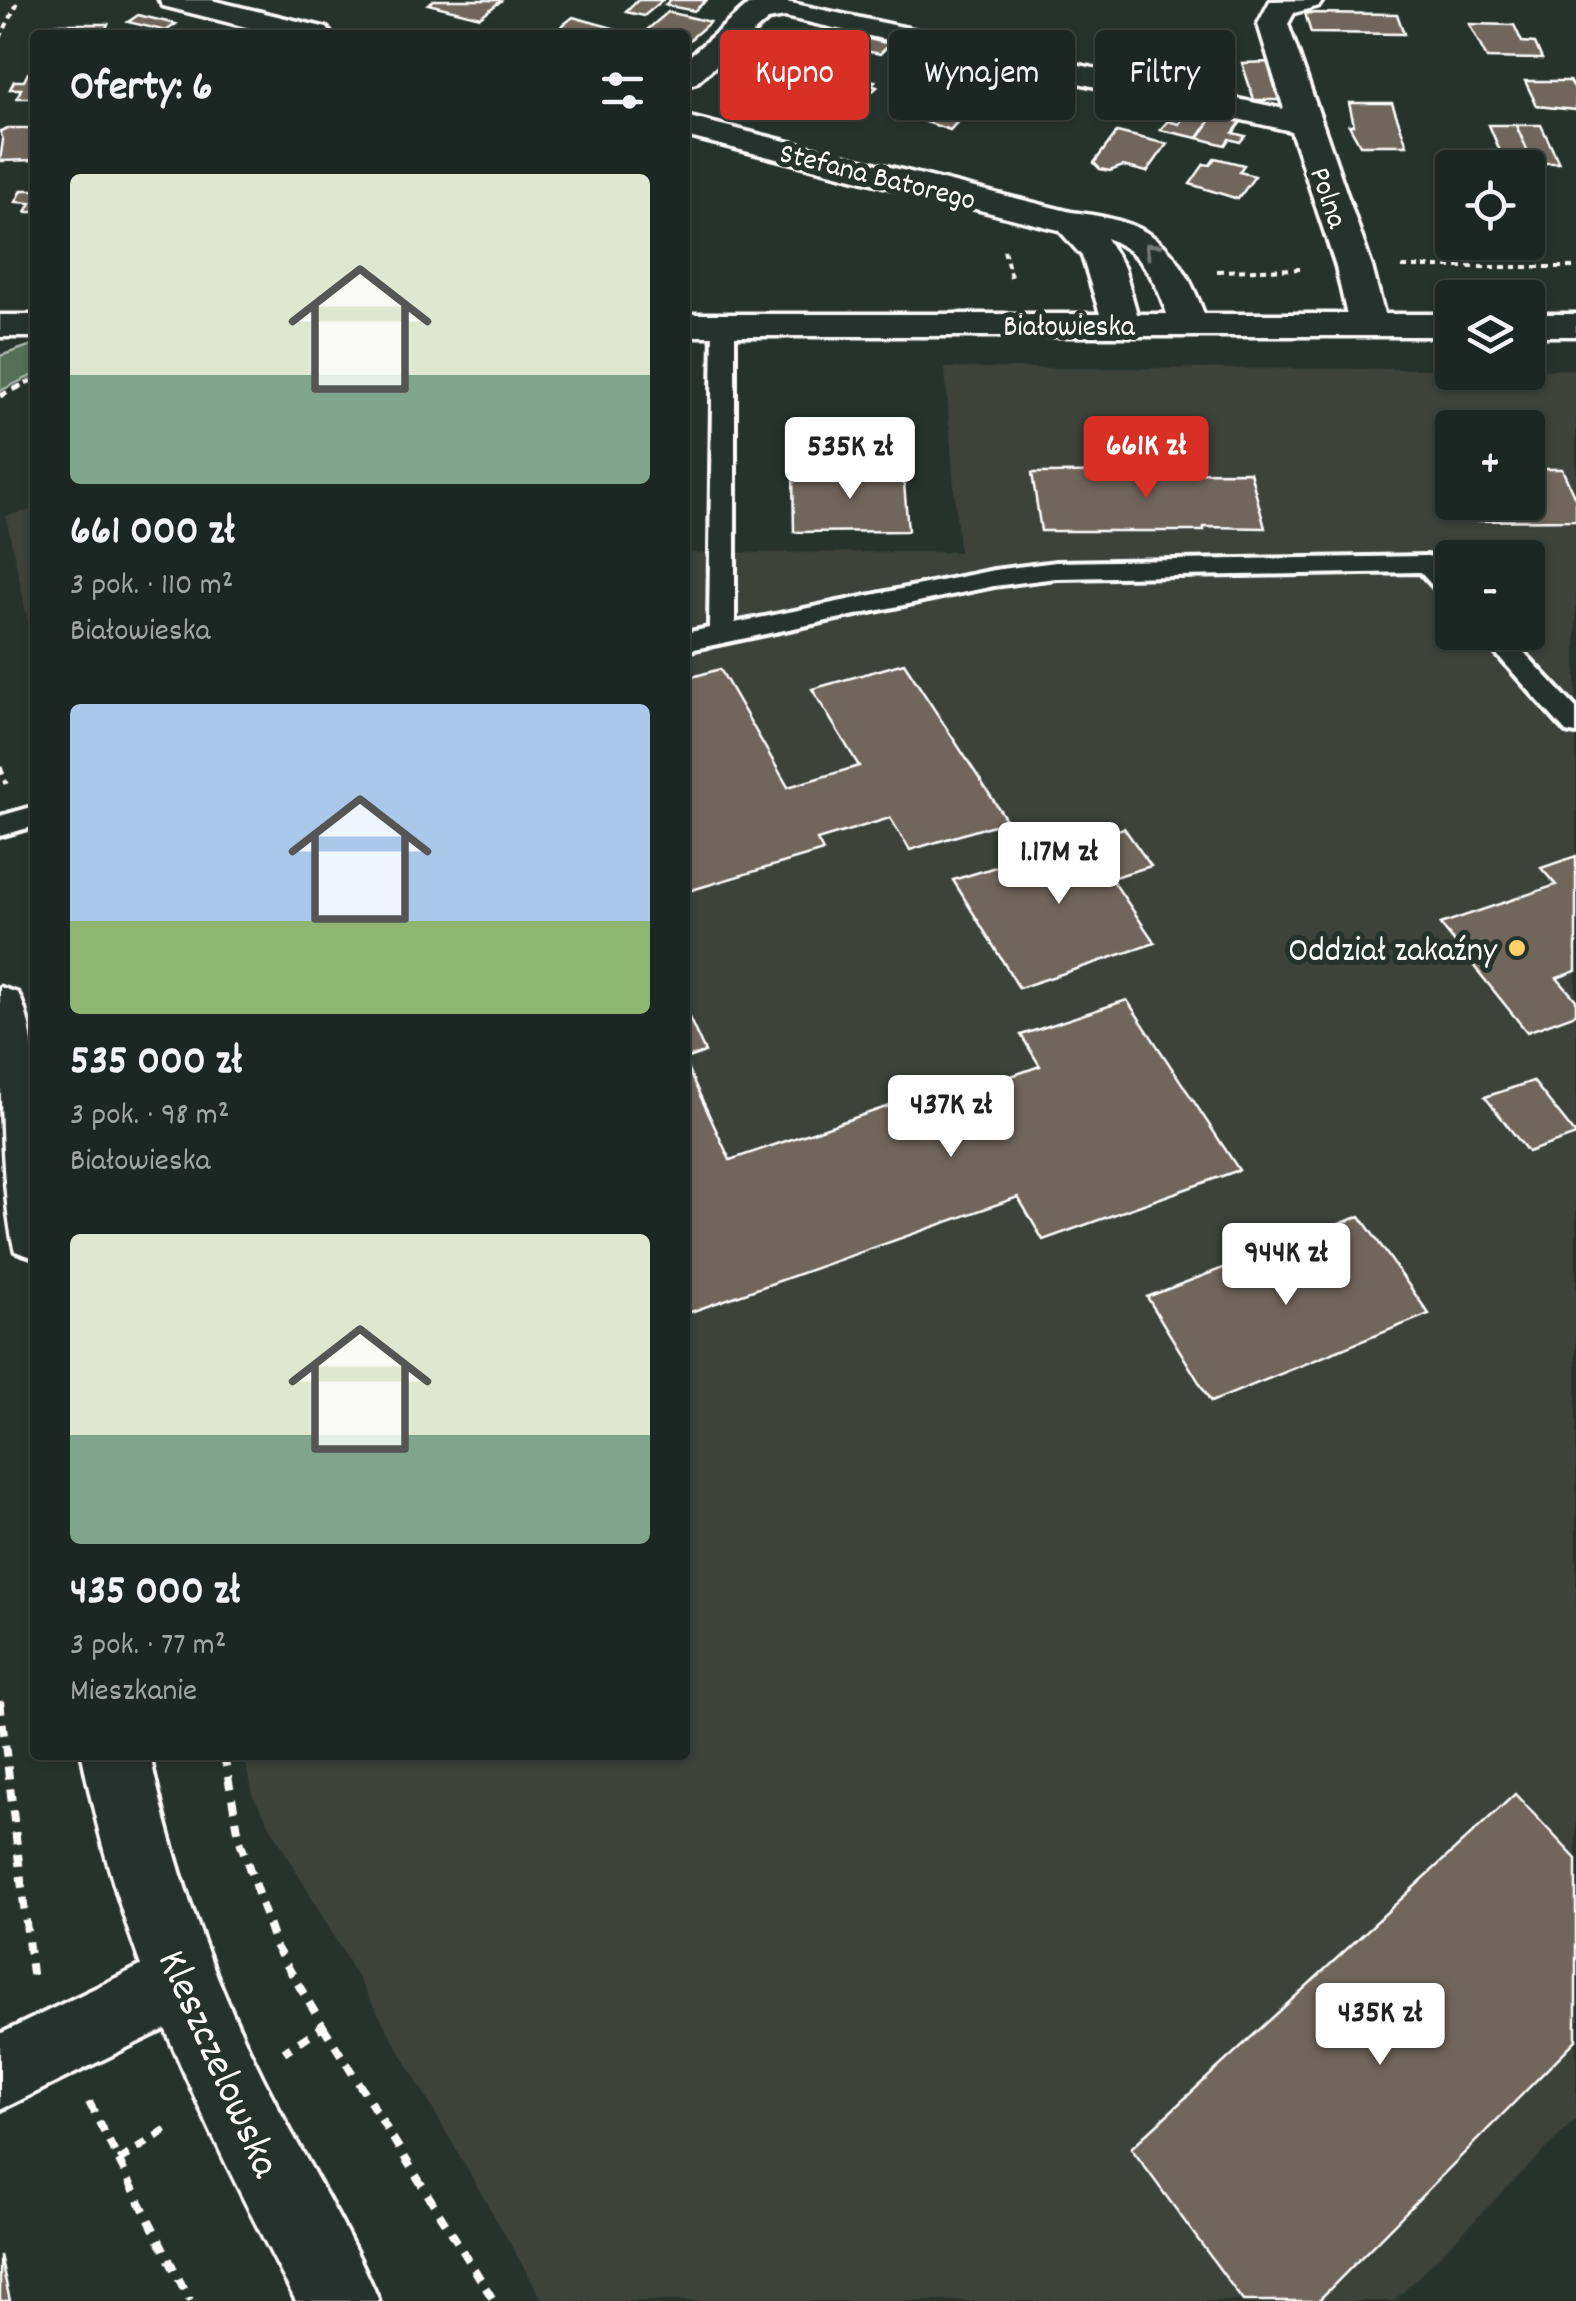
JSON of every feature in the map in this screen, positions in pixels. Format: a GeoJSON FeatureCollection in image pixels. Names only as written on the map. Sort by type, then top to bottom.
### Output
{"type":"FeatureCollection","features":[{"type":"Feature","properties":{"kind":"street"},"geometry":{"type":"LineString","coordinates":[[174,0],[296,30]]}},
{"type":"Feature","properties":{"kind":"street"},"geometry":{"type":"LineString","coordinates":[[1305,124],[1273,24],[1282,7],[1308,0]]}},
{"type":"Feature","properties":{"kind":"street","name":"Polna"},"geometry":{"type":"LineString","coordinates":[[690,72],[758,12],[785,8],[1305,124],[1354,268],[1368,325]]}},
{"type":"Feature","properties":{"kind":"street","name":"Stefana Batorego"},"geometry":{"type":"LineString","coordinates":[[690,127],[1070,223],[1124,230],[1159,254],[1172,273],[1190,325]]}},
{"type":"Feature","properties":{"kind":"street"},"geometry":{"type":"LineString","coordinates":[[1070,223],[1106,261],[1120,325]]}},
{"type":"Feature","properties":{"kind":"street","name":"Białowieska"},"geometry":{"type":"LineString","coordinates":[[690,326],[1435,325]]}},
{"type":"Feature","properties":{"kind":"street"},"geometry":{"type":"LineString","coordinates":[[1545,325],[1576,325]]}},
{"type":"Feature","properties":{"kind":"street"},"geometry":{"type":"LineString","coordinates":[[0,1008],[30,1202]]}},
{"type":"Feature","properties":{"kind":"street","name":"Kleszczelowska"},"geometry":{"type":"LineString","coordinates":[[117,1760],[123,1796],[178,1984],[226,2090],[339,2301]]}},
{"type":"Feature","properties":{"kind":"street"},"geometry":{"type":"LineString","coordinates":[[0,2073],[178,1984]]}},
{"type":"Feature","properties":{"kind":"lane"},"geometry":{"type":"LineString","coordinates":[[722,632],[724,325]]}},
{"type":"Feature","properties":{"kind":"lane"},"geometry":{"type":"LineString","coordinates":[[690,641],[1056,570],[1427,564],[1435,573]]}},
{"type":"Feature","properties":{"kind":"lane"},"geometry":{"type":"LineString","coordinates":[[1507,650],[1576,725]]}},
{"type":"Feature","properties":{"kind":"lane"},"geometry":{"type":"LineString","coordinates":[[0,826],[30,817]]}},
{"type":"Feature","properties":{"kind":"path"},"geometry":{"type":"LineString","coordinates":[[0,38],[20,0]]}},
{"type":"Feature","properties":{"kind":"path"},"geometry":{"type":"LineString","coordinates":[[0,396],[30,381]]}},
{"type":"Feature","properties":{"kind":"path"},"geometry":{"type":"LineString","coordinates":[[323,2026],[494,2301]]}},
{"type":"Feature","properties":{"kind":"shaded area"},"geometry":{"type":"Polygon","coordinates":[[[945,368],[1435,369],[1435,390],[1545,390],[1545,370],[1576,369],[1576,2119],[1394,2301],[543,2301],[252,1794],[245,1760],[690,1760],[690,553],[959,552],[945,368]]]}},
{"type":"Feature","properties":{"kind":"shaded area"},"geometry":{"type":"Polygon","coordinates":[[[30,510],[30,631],[6,516],[30,510]]]}},
{"type":"Feature","properties":{"kind":"green space"},"geometry":{"type":"Polygon","coordinates":[[[30,346],[30,376],[0,391],[0,356],[30,346]]]}},
{"type":"Feature","properties":{"kind":"building"},"geometry":{"type":"Polygon","coordinates":[[[434,0],[501,1],[480,17],[428,4],[434,0]]]}},
{"type":"Feature","properties":{"kind":"building"},"geometry":{"type":"Polygon","coordinates":[[[638,0],[663,0],[644,16],[626,12],[638,0]]]}},
{"type":"Feature","properties":{"kind":"building"},"geometry":{"type":"Polygon","coordinates":[[[670,0],[707,0],[694,11],[665,5],[670,0]]]}},
{"type":"Feature","properties":{"kind":"building"},"geometry":{"type":"Polygon","coordinates":[[[668,12],[710,22],[690,40],[690,30],[647,30],[668,12]]]}},
{"type":"Feature","properties":{"kind":"building"},"geometry":{"type":"Polygon","coordinates":[[[1305,13],[1397,14],[1404,34],[1311,33],[1305,13]]]}},
{"type":"Feature","properties":{"kind":"building"},"geometry":{"type":"Polygon","coordinates":[[[138,15],[176,24],[162,30],[128,22],[138,15]]]}},
{"type":"Feature","properties":{"kind":"building"},"geometry":{"type":"Polygon","coordinates":[[[573,17],[613,28],[610,30],[557,30],[573,17]]]}},
{"type":"Feature","properties":{"kind":"building"},"geometry":{"type":"Polygon","coordinates":[[[54,24],[108,24],[105,30],[51,30],[54,24]]]}},
{"type":"Feature","properties":{"kind":"building"},"geometry":{"type":"Polygon","coordinates":[[[1469,24],[1514,25],[1522,42],[1535,43],[1542,59],[1487,58],[1469,24]]]}},
{"type":"Feature","properties":{"kind":"building"},"geometry":{"type":"Polygon","coordinates":[[[869,39],[889,44],[880,54],[869,52],[869,39]]]}},
{"type":"Feature","properties":{"kind":"building"},"geometry":{"type":"Polygon","coordinates":[[[1272,62],[1285,100],[1254,100],[1242,63],[1272,62]]]}},
{"type":"Feature","properties":{"kind":"building"},"geometry":{"type":"Polygon","coordinates":[[[30,73],[30,98],[17,98],[21,89],[10,89],[14,81],[24,81],[30,73]]]}},
{"type":"Feature","properties":{"kind":"building"},"geometry":{"type":"Polygon","coordinates":[[[1525,81],[1570,81],[1576,90],[1576,110],[1537,106],[1525,81]]]}},
{"type":"Feature","properties":{"kind":"building"},"geometry":{"type":"Polygon","coordinates":[[[1349,103],[1392,103],[1407,145],[1360,145],[1349,125],[1354,125],[1349,103]]]}},
{"type":"Feature","properties":{"kind":"building"},"geometry":{"type":"Polygon","coordinates":[[[1243,119],[1233,133],[1245,136],[1240,142],[1229,139],[1225,145],[1198,138],[1211,120],[1243,119]]]}},
{"type":"Feature","properties":{"kind":"building"},"geometry":{"type":"Polygon","coordinates":[[[920,120],[959,120],[950,130],[920,120]]]}},
{"type":"Feature","properties":{"kind":"building"},"geometry":{"type":"Polygon","coordinates":[[[1182,120],[1211,120],[1198,138],[1160,130],[1168,121],[1179,124],[1182,120]]]}},
{"type":"Feature","properties":{"kind":"building"},"geometry":{"type":"Polygon","coordinates":[[[1489,125],[1516,125],[1527,150],[1500,150],[1489,125]]]}},
{"type":"Feature","properties":{"kind":"building"},"geometry":{"type":"Polygon","coordinates":[[[1516,125],[1541,125],[1559,163],[1545,163],[1545,150],[1527,150],[1516,125]]]}},
{"type":"Feature","properties":{"kind":"building"},"geometry":{"type":"Polygon","coordinates":[[[30,128],[30,160],[0,161],[0,131],[30,128]]]}},
{"type":"Feature","properties":{"kind":"building"},"geometry":{"type":"Polygon","coordinates":[[[1117,132],[1167,144],[1147,172],[1123,166],[1110,171],[1100,169],[1094,163],[1117,132]]]}},
{"type":"Feature","properties":{"kind":"building"},"geometry":{"type":"Polygon","coordinates":[[[1215,158],[1244,165],[1239,172],[1255,176],[1238,199],[1190,184],[1204,164],[1210,165],[1215,158]]]}},
{"type":"Feature","properties":{"kind":"building"},"geometry":{"type":"Polygon","coordinates":[[[22,190],[30,190],[30,203],[16,202],[22,190]]]}},
{"type":"Feature","properties":{"kind":"building"},"geometry":{"type":"Polygon","coordinates":[[[1545,469],[1562,469],[1576,500],[1576,520],[1468,521],[1545,520],[1545,469]]]}},
{"type":"Feature","properties":{"kind":"building"},"geometry":{"type":"Polygon","coordinates":[[[903,471],[908,531],[794,532],[793,472],[903,471]]]}},
{"type":"Feature","properties":{"kind":"building"},"geometry":{"type":"Polygon","coordinates":[[[1250,472],[1265,528],[1204,527],[1204,531],[1041,531],[1032,473],[1250,472]]]}},
{"type":"Feature","properties":{"kind":"building"},"geometry":{"type":"Polygon","coordinates":[[[904,663],[1007,821],[910,850],[890,818],[817,840],[823,851],[690,891],[690,678],[720,669],[788,787],[859,766],[812,689],[904,663]]]}},
{"type":"Feature","properties":{"kind":"building"},"geometry":{"type":"Polygon","coordinates":[[[1124,828],[1151,866],[1111,878],[1155,943],[1019,988],[953,880],[1124,828]]]}},
{"type":"Feature","properties":{"kind":"building","name":"Oddział zakaźny"},"geometry":{"type":"Polygon","coordinates":[[[1576,856],[1576,971],[1557,978],[1576,1000],[1576,1014],[1527,1032],[1440,924],[1556,885],[1541,868],[1576,856]]]}},
{"type":"Feature","properties":{"kind":"building"},"geometry":{"type":"Polygon","coordinates":[[[1127,1000],[1239,1170],[1043,1240],[1018,1197],[690,1312],[690,1074],[730,1160],[957,1083],[962,1093],[1040,1066],[1021,1035],[1127,1000]]]}},
{"type":"Feature","properties":{"kind":"building"},"geometry":{"type":"Polygon","coordinates":[[[690,1020],[705,1052],[690,1057],[690,1020]]]}},
{"type":"Feature","properties":{"kind":"building"},"geometry":{"type":"Polygon","coordinates":[[[1533,1081],[1576,1135],[1528,1152],[1485,1097],[1533,1081]]]}},
{"type":"Feature","properties":{"kind":"building"},"geometry":{"type":"Polygon","coordinates":[[[1360,1216],[1429,1314],[1211,1402],[1147,1297],[1360,1216]]]}},
{"type":"Feature","properties":{"kind":"building"},"geometry":{"type":"Polygon","coordinates":[[[1515,1794],[1576,1859],[1576,2040],[1318,2301],[1243,2301],[1131,2148],[1515,1794]]]}},
{"type":"Feature","properties":{"kind":"building"},"geometry":{"type":"Polygon","coordinates":[[[0,2255],[10,2301],[0,2301],[0,2255]]]}},
{"type":"Feature","properties":{"kind":"place","name":"Oddział zakaźny"},"geometry":{"type":"Point","coordinates":[1517,948]}}]}
